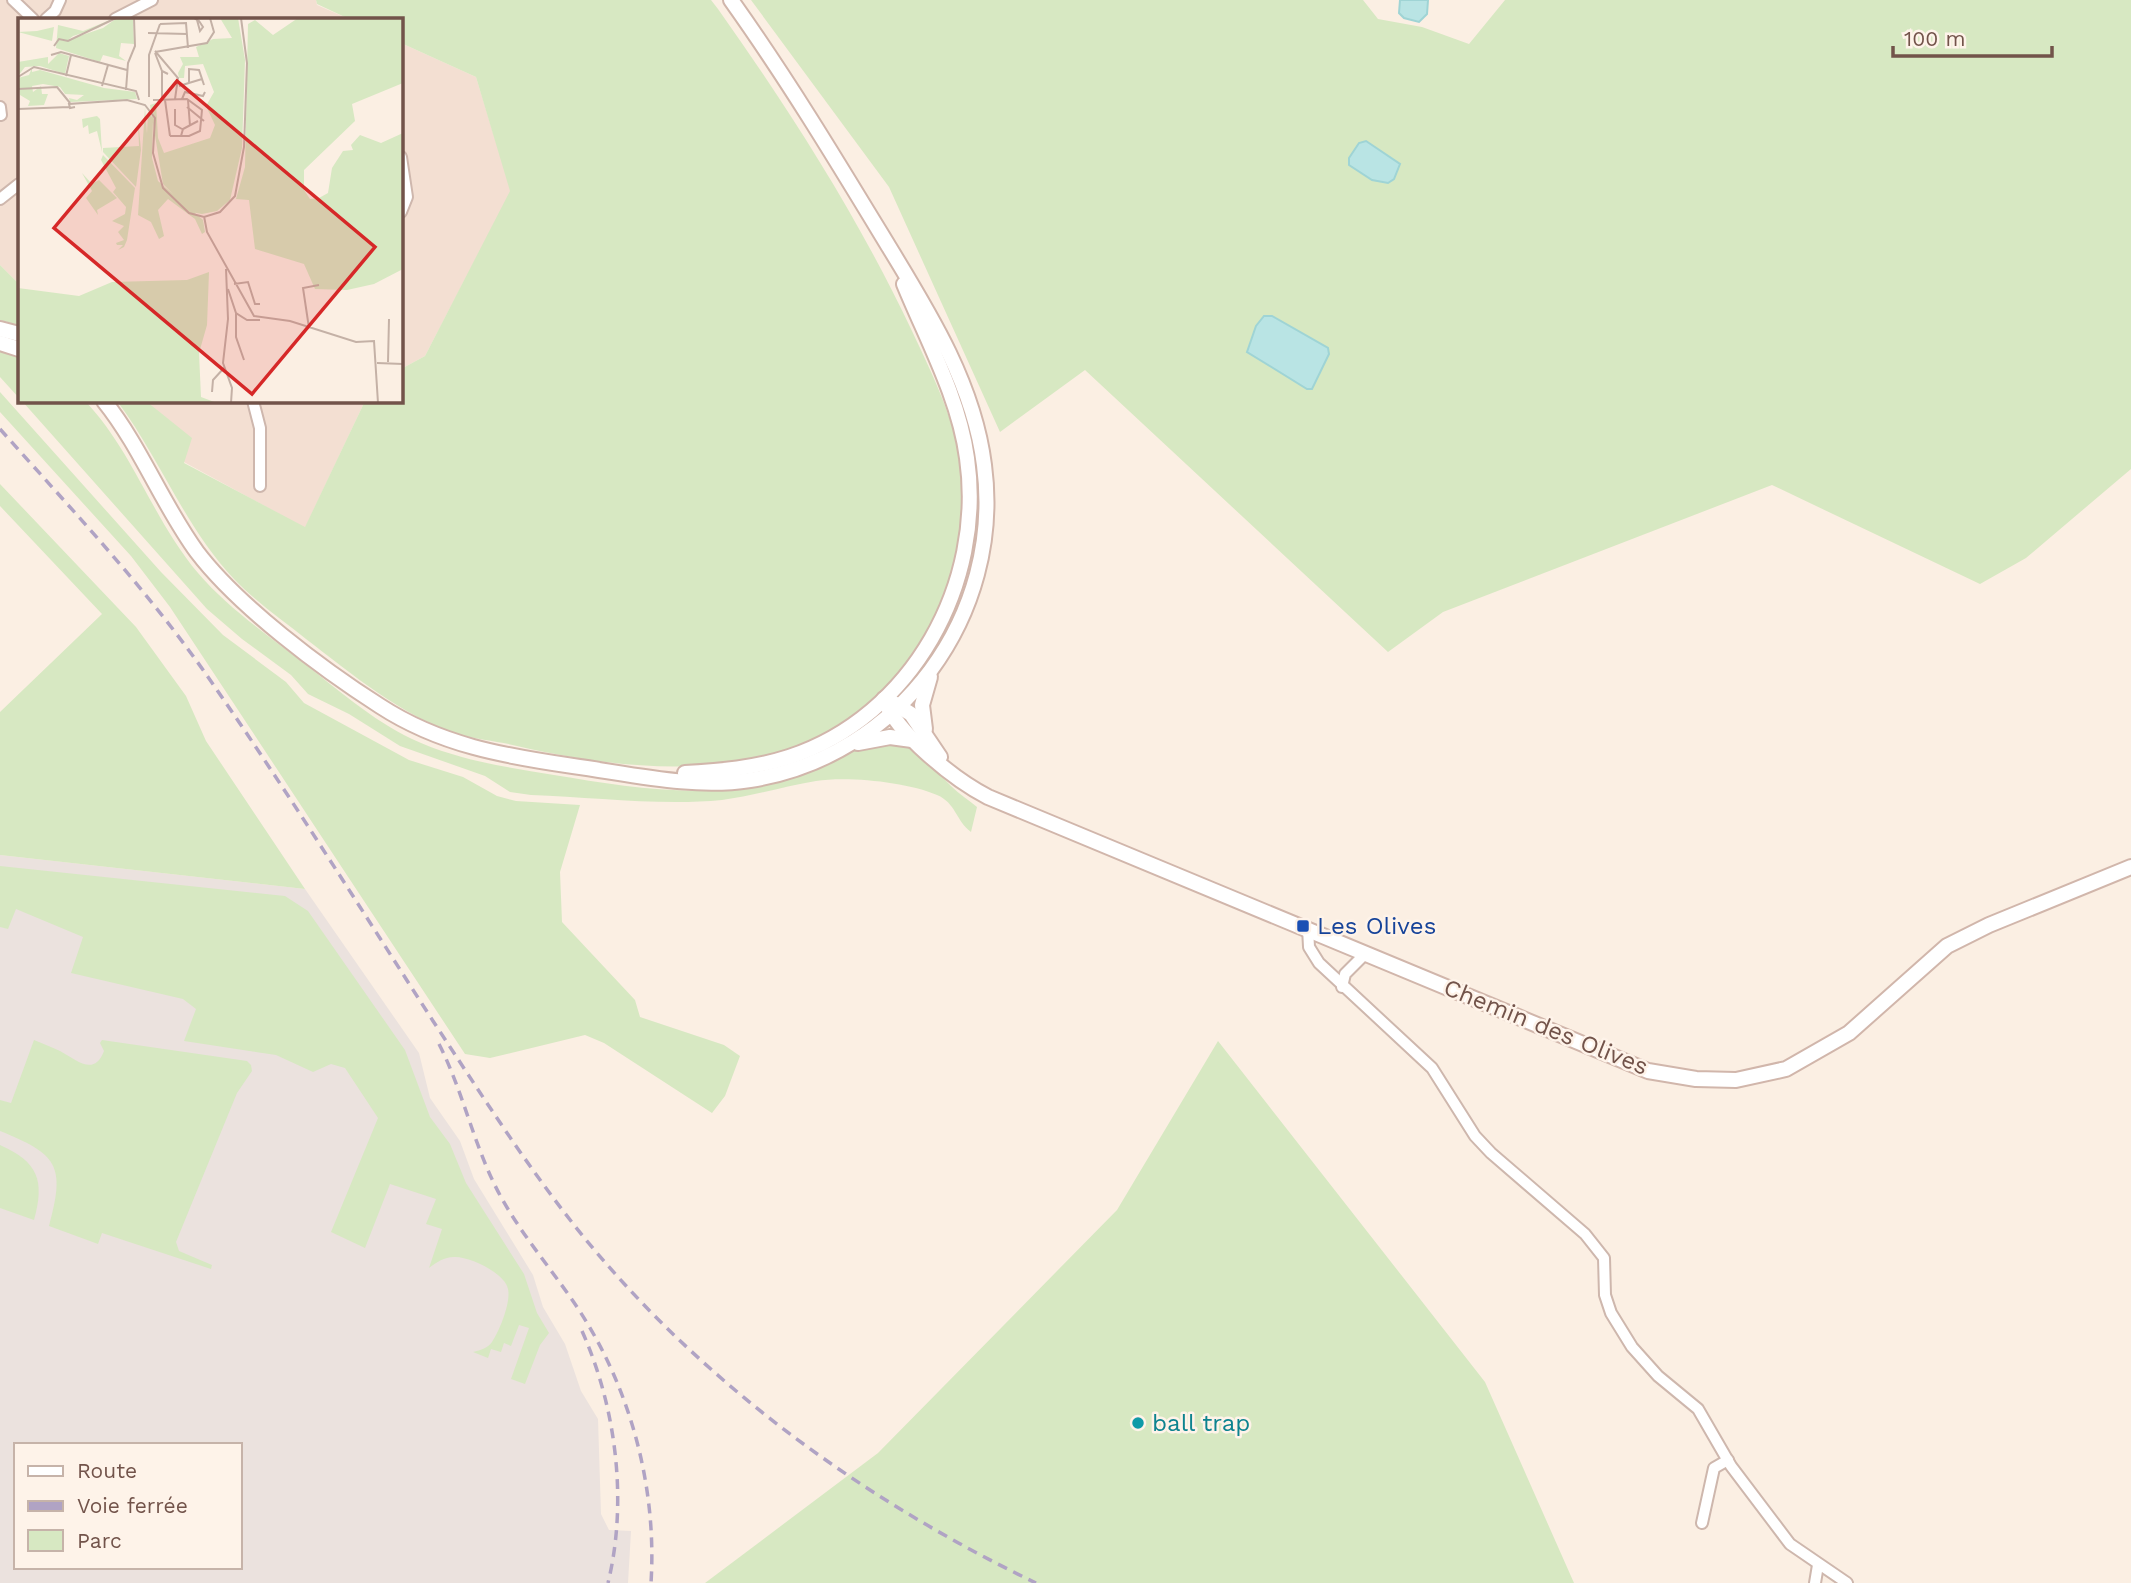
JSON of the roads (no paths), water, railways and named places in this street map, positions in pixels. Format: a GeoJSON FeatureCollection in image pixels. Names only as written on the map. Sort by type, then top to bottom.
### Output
{"type":"FeatureCollection","features":[{"type":"Feature","properties":{"kind":"main road"},"geometry":{"type":"LineString","coordinates":[[105,402],[127,433],[183,530],[213,570],[259,615],[374,703],[424,732],[478,749],[631,774],[718,783],[779,774],[850,744],[896,711],[932,669],[951,641],[977,579],[986,526],[984,463],[977,425],[933,318],[834,153],[731,0]]}},
{"type":"Feature","properties":{"kind":"main road"},"geometry":{"type":"LineString","coordinates":[[631,774],[720,771],[790,757],[844,730],[884,699],[913,667],[943,620],[956,590],[971,525],[967,457],[960,425],[888,247]]}},
{"type":"Feature","properties":{"kind":"main road"},"geometry":{"type":"LineString","coordinates":[[6,333],[18,348]]}},
{"type":"Feature","properties":{"kind":"main road"},"geometry":{"type":"LineString","coordinates":[[850,744],[890,737],[919,737],[922,705],[932,669]]}},
{"type":"Feature","properties":{"kind":"main road","name":"Chemin des Olives"},"geometry":{"type":"LineString","coordinates":[[884,699],[947,767],[967,785],[988,797],[1648,1071],[1696,1079],[1735,1080],[1786,1069],[1849,1033],[1947,946],[1989,925],[2131,867]]}},
{"type":"Feature","properties":{"kind":"street"},"geometry":{"type":"LineString","coordinates":[[13,0],[32,18]]}},
{"type":"Feature","properties":{"kind":"street"},"geometry":{"type":"LineString","coordinates":[[47,18],[55,11],[60,0]]}},
{"type":"Feature","properties":{"kind":"street"},"geometry":{"type":"LineString","coordinates":[[117,18],[152,0]]}},
{"type":"Feature","properties":{"kind":"street"},"geometry":{"type":"LineString","coordinates":[[0,107],[1,115]]}},
{"type":"Feature","properties":{"kind":"street"},"geometry":{"type":"LineString","coordinates":[[402,164],[407,197],[402,210]]}},
{"type":"Feature","properties":{"kind":"street"},"geometry":{"type":"LineString","coordinates":[[0,199],[18,185]]}},
{"type":"Feature","properties":{"kind":"street"},"geometry":{"type":"LineString","coordinates":[[253,402],[260,428],[260,486]]}},
{"type":"Feature","properties":{"kind":"street"},"geometry":{"type":"LineString","coordinates":[[1308,928],[1309,947],[1319,963],[1432,1068],[1475,1136],[1491,1153],[1586,1234],[1604,1258],[1605,1295],[1611,1313],[1632,1346],[1658,1376],[1698,1409],[1728,1460],[1790,1544],[1847,1583]]}},
{"type":"Feature","properties":{"kind":"street"},"geometry":{"type":"LineString","coordinates":[[1342,987],[1345,974],[1366,953]]}},
{"type":"Feature","properties":{"kind":"street"},"geometry":{"type":"LineString","coordinates":[[1702,1523],[1714,1468],[1728,1460]]}},
{"type":"Feature","properties":{"kind":"street"},"geometry":{"type":"LineString","coordinates":[[1815,1583],[1818,1565]]}},
{"type":"Feature","properties":{"kind":"water"},"geometry":{"type":"Polygon","coordinates":[[[1400,0],[1428,0],[1427,14],[1419,22],[1404,18],[1399,13],[1400,0]]]}},
{"type":"Feature","properties":{"kind":"water"},"geometry":{"type":"Polygon","coordinates":[[[1366,141],[1400,164],[1394,179],[1388,183],[1372,180],[1349,165],[1349,158],[1359,143],[1366,141]]]}},
{"type":"Feature","properties":{"kind":"water"},"geometry":{"type":"Polygon","coordinates":[[[1264,316],[1272,316],[1328,348],[1329,354],[1312,389],[1307,389],[1247,352],[1256,326],[1264,316]]]}},
{"type":"Feature","properties":{"kind":"railway"},"geometry":{"type":"LineString","coordinates":[[0,429],[108,550],[208,677],[512,1140],[597,1253],[693,1353],[799,1441],[914,1518],[1036,1583]]}},
{"type":"Feature","properties":{"kind":"railway"},"geometry":{"type":"LineString","coordinates":[[439,1044],[483,1159],[501,1197],[579,1310],[613,1373],[626,1406],[645,1476],[652,1547],[651,1583]]}},
{"type":"Feature","properties":{"kind":"railway"},"geometry":{"type":"LineString","coordinates":[[582,1331],[603,1391],[615,1455],[617,1520],[608,1583]]}},
{"type":"Feature","properties":{"kind":"place","name":"Les Olives"},"geometry":{"type":"Point","coordinates":[1303,926]}},
{"type":"Feature","properties":{"kind":"place","name":"ball trap"},"geometry":{"type":"Point","coordinates":[1138,1423]}}]}
